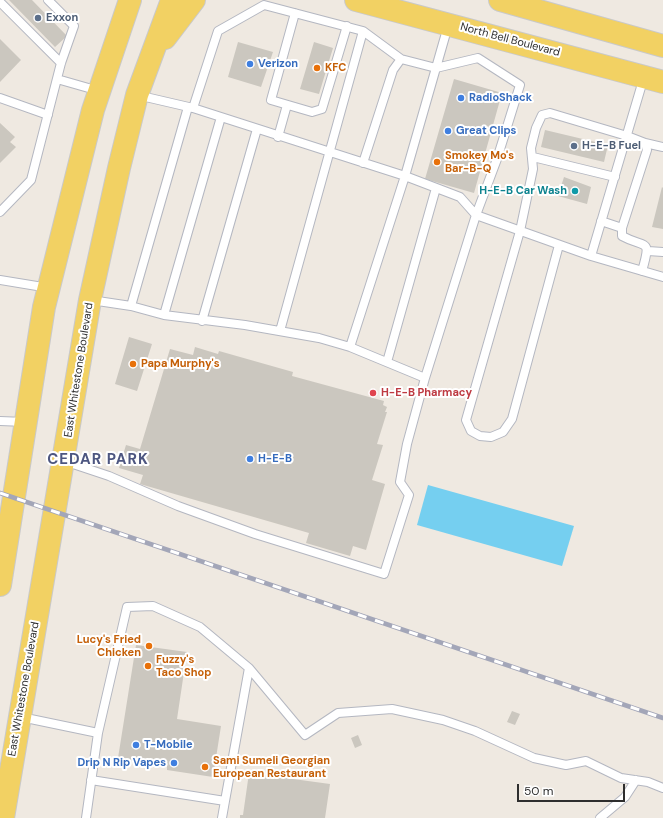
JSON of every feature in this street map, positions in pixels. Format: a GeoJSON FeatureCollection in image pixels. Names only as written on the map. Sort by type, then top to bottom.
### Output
{"type":"FeatureCollection","features":[{"type":"Feature","properties":{"kind":"main road"},"geometry":{"type":"LineString","coordinates":[[111,0],[120,28]]}},
{"type":"Feature","properties":{"kind":"main road"},"geometry":{"type":"LineString","coordinates":[[0,584],[44,308],[99,91],[130,0]]}},
{"type":"Feature","properties":{"kind":"main road","name":"East Whitestone Boulevard"},"geometry":{"type":"LineString","coordinates":[[4,818],[90,300],[119,168],[138,95],[150,56],[172,0]]}},
{"type":"Feature","properties":{"kind":"main road"},"geometry":{"type":"LineString","coordinates":[[150,56],[194,0]]}},
{"type":"Feature","properties":{"kind":"main road","name":"North Bell Boulevard"},"geometry":{"type":"LineString","coordinates":[[356,0],[449,23],[654,79]]}},
{"type":"Feature","properties":{"kind":"main road"},"geometry":{"type":"LineString","coordinates":[[500,0],[528,4],[663,46]]}},
{"type":"Feature","properties":{"kind":"lane"},"geometry":{"type":"LineString","coordinates":[[0,212],[31,180],[61,63],[74,26],[48,0]]}},
{"type":"Feature","properties":{"kind":"lane"},"geometry":{"type":"LineString","coordinates":[[0,2],[61,63]]}},
{"type":"Feature","properties":{"kind":"lane"},"geometry":{"type":"LineString","coordinates":[[64,461],[109,476],[178,506],[255,534],[384,574],[409,495],[400,482],[407,444],[476,215],[497,159],[520,85],[478,58],[436,68],[401,59],[363,31],[264,5],[218,31],[191,108],[131,306]]}},
{"type":"Feature","properties":{"kind":"lane"},"geometry":{"type":"LineString","coordinates":[[295,13],[271,100],[312,112],[322,109],[347,26]]}},
{"type":"Feature","properties":{"kind":"lane"},"geometry":{"type":"LineString","coordinates":[[350,346],[405,176],[449,23]]}},
{"type":"Feature","properties":{"kind":"lane"},"geometry":{"type":"LineString","coordinates":[[280,331],[363,31]]}},
{"type":"Feature","properties":{"kind":"lane"},"geometry":{"type":"LineString","coordinates":[[363,163],[393,70],[401,59]]}},
{"type":"Feature","properties":{"kind":"lane"},"geometry":{"type":"LineString","coordinates":[[57,79],[99,91]]}},
{"type":"Feature","properties":{"kind":"lane"},"geometry":{"type":"LineString","coordinates":[[591,256],[628,136],[654,79]]}},
{"type":"Feature","properties":{"kind":"lane"},"geometry":{"type":"LineString","coordinates":[[138,95],[221,117],[278,137],[405,176],[460,197],[476,215],[591,256],[663,277]]}},
{"type":"Feature","properties":{"kind":"lane"},"geometry":{"type":"LineString","coordinates":[[0,98],[48,115]]}},
{"type":"Feature","properties":{"kind":"lane"},"geometry":{"type":"LineString","coordinates":[[278,137],[287,105]]}},
{"type":"Feature","properties":{"kind":"lane"},"geometry":{"type":"LineString","coordinates":[[559,245],[512,419],[503,432],[491,437],[480,436],[471,431],[466,420],[520,231],[533,169],[531,148],[540,118],[550,113],[628,136],[645,143],[663,147]]}},
{"type":"Feature","properties":{"kind":"lane"},"geometry":{"type":"LineString","coordinates":[[164,316],[221,117]]}},
{"type":"Feature","properties":{"kind":"lane"},"geometry":{"type":"LineString","coordinates":[[202,321],[257,129]]}},
{"type":"Feature","properties":{"kind":"lane"},"geometry":{"type":"LineString","coordinates":[[642,271],[648,251],[646,246],[622,236],[622,228],[647,150],[645,143]]}},
{"type":"Feature","properties":{"kind":"lane"},"geometry":{"type":"LineString","coordinates":[[533,157],[615,177]]}},
{"type":"Feature","properties":{"kind":"lane"},"geometry":{"type":"LineString","coordinates":[[387,362],[436,188]]}},
{"type":"Feature","properties":{"kind":"lane"},"geometry":{"type":"LineString","coordinates":[[601,221],[622,228]]}},
{"type":"Feature","properties":{"kind":"lane"},"geometry":{"type":"LineString","coordinates":[[648,251],[663,252]]}},
{"type":"Feature","properties":{"kind":"lane"},"geometry":{"type":"LineString","coordinates":[[0,280],[49,288]]}},
{"type":"Feature","properties":{"kind":"lane"},"geometry":{"type":"LineString","coordinates":[[90,300],[131,306],[164,316],[202,321],[245,324],[350,346],[426,378]]}},
{"type":"Feature","properties":{"kind":"lane"},"geometry":{"type":"LineString","coordinates":[[0,421],[26,422]]}},
{"type":"Feature","properties":{"kind":"lane"},"geometry":{"type":"LineString","coordinates":[[86,818],[98,733],[127,607],[153,606],[200,627],[249,668],[305,735],[338,713],[392,709],[443,720],[475,731],[534,758],[566,765],[586,761],[621,778],[648,782],[663,788]]}},
{"type":"Feature","properties":{"kind":"lane"},"geometry":{"type":"LineString","coordinates":[[222,818],[249,668]]}},
{"type":"Feature","properties":{"kind":"lane"},"geometry":{"type":"LineString","coordinates":[[20,716],[98,733]]}},
{"type":"Feature","properties":{"kind":"lane"},"geometry":{"type":"LineString","coordinates":[[91,780],[225,802]]}},
{"type":"Feature","properties":{"kind":"lane"},"geometry":{"type":"LineString","coordinates":[[600,818],[625,797],[636,780]]}},
{"type":"Feature","properties":{"kind":"water"},"geometry":{"type":"Polygon","coordinates":[[[428,485],[574,526],[562,566],[417,525],[428,485]]]}},
{"type":"Feature","properties":{"kind":"building","name":"Exxon"},"geometry":{"type":"Polygon","coordinates":[[[9,0],[32,0],[67,36],[55,47],[9,0]]]}},
{"type":"Feature","properties":{"kind":"building"},"geometry":{"type":"Polygon","coordinates":[[[0,39],[21,60],[0,82],[0,39]]]}},
{"type":"Feature","properties":{"kind":"building","name":"Verizon"},"geometry":{"type":"Polygon","coordinates":[[[238,42],[273,52],[261,87],[228,77],[238,42]]]}},
{"type":"Feature","properties":{"kind":"building","name":"KFC"},"geometry":{"type":"Polygon","coordinates":[[[314,42],[333,48],[319,94],[300,89],[314,42]]]}},
{"type":"Feature","properties":{"kind":"building"},"geometry":{"type":"Polygon","coordinates":[[[454,79],[502,93],[474,193],[425,179],[454,79]]]}},
{"type":"Feature","properties":{"kind":"building"},"geometry":{"type":"Polygon","coordinates":[[[0,123],[15,137],[10,142],[16,147],[0,163],[0,123]]]}},
{"type":"Feature","properties":{"kind":"building","name":"H-E-B Fuel"},"geometry":{"type":"Polygon","coordinates":[[[545,130],[608,145],[604,162],[541,147],[545,130]]]}},
{"type":"Feature","properties":{"kind":"building","name":"H-E-B Car Wash"},"geometry":{"type":"Polygon","coordinates":[[[564,177],[591,187],[587,204],[558,196],[564,177]]]}},
{"type":"Feature","properties":{"kind":"building"},"geometry":{"type":"Polygon","coordinates":[[[662,187],[663,188],[663,229],[652,227],[662,187]]]}},
{"type":"Feature","properties":{"kind":"building","name":"Papa Murphy's"},"geometry":{"type":"Polygon","coordinates":[[[129,337],[152,344],[137,391],[115,384],[129,337]]]}},
{"type":"Feature","properties":{"kind":"building","name":"H-E-B"},"geometry":{"type":"Polygon","coordinates":[[[195,347],[218,354],[219,351],[293,372],[292,376],[384,401],[383,405],[387,407],[385,412],[387,412],[377,444],[383,445],[372,480],[385,484],[366,550],[353,546],[350,556],[306,543],[309,533],[140,484],[143,475],[119,468],[126,445],[140,449],[170,349],[193,355],[195,347]]]}},
{"type":"Feature","properties":{"kind":"building"},"geometry":{"type":"Polygon","coordinates":[[[136,645],[187,652],[177,719],[221,726],[213,777],[167,770],[167,766],[118,758],[136,645]]]}},
{"type":"Feature","properties":{"kind":"building"},"geometry":{"type":"Polygon","coordinates":[[[512,711],[520,714],[515,725],[507,722],[512,711]]]}},
{"type":"Feature","properties":{"kind":"building"},"geometry":{"type":"Polygon","coordinates":[[[358,735],[362,745],[355,748],[351,738],[358,735]]]}},
{"type":"Feature","properties":{"kind":"building"},"geometry":{"type":"Polygon","coordinates":[[[249,773],[330,784],[325,818],[240,818],[240,815],[243,815],[249,773]]]}},
{"type":"Feature","properties":{"kind":"railway"},"geometry":{"type":"LineString","coordinates":[[0,493],[663,718]]}},
{"type":"Feature","properties":{"kind":"place","name":"Exxon"},"geometry":{"type":"Point","coordinates":[38,18]}},
{"type":"Feature","properties":{"kind":"place","name":"Verizon"},"geometry":{"type":"Point","coordinates":[250,64]}},
{"type":"Feature","properties":{"kind":"place","name":"KFC"},"geometry":{"type":"Point","coordinates":[317,68]}},
{"type":"Feature","properties":{"kind":"place","name":"RadioShack"},"geometry":{"type":"Point","coordinates":[461,98]}},
{"type":"Feature","properties":{"kind":"place","name":"Great Clips"},"geometry":{"type":"Point","coordinates":[448,131]}},
{"type":"Feature","properties":{"kind":"place","name":"H-E-B Fuel"},"geometry":{"type":"Point","coordinates":[574,146]}},
{"type":"Feature","properties":{"kind":"place","name":"Smokey Mo's Bar-B-Q"},"geometry":{"type":"Point","coordinates":[437,162]}},
{"type":"Feature","properties":{"kind":"place","name":"H-E-B Car Wash"},"geometry":{"type":"Point","coordinates":[575,191]}},
{"type":"Feature","properties":{"kind":"place","name":"Papa Murphy's"},"geometry":{"type":"Point","coordinates":[133,364]}},
{"type":"Feature","properties":{"kind":"place","name":"H-E-B Pharmacy"},"geometry":{"type":"Point","coordinates":[373,393]}},
{"type":"Feature","properties":{"kind":"place","name":"H-E-B"},"geometry":{"type":"Point","coordinates":[250,459]}},
{"type":"Feature","properties":{"kind":"place","name":"Lucy's Fried Chicken"},"geometry":{"type":"Point","coordinates":[149,646]}},
{"type":"Feature","properties":{"kind":"place","name":"Fuzzy's Taco Shop"},"geometry":{"type":"Point","coordinates":[148,666]}},
{"type":"Feature","properties":{"kind":"place","name":"T-Mobile"},"geometry":{"type":"Point","coordinates":[136,745]}},
{"type":"Feature","properties":{"kind":"place","name":"Drip N Rip Vapes"},"geometry":{"type":"Point","coordinates":[174,763]}},
{"type":"Feature","properties":{"kind":"place","name":"Sami Sumeli Georgian European Restaurant"},"geometry":{"type":"Point","coordinates":[205,767]}},
{"type":"Feature","properties":{"kind":"district","name":"CEDAR PARK"},"geometry":{"type":"Point","coordinates":[98,460]}}]}
